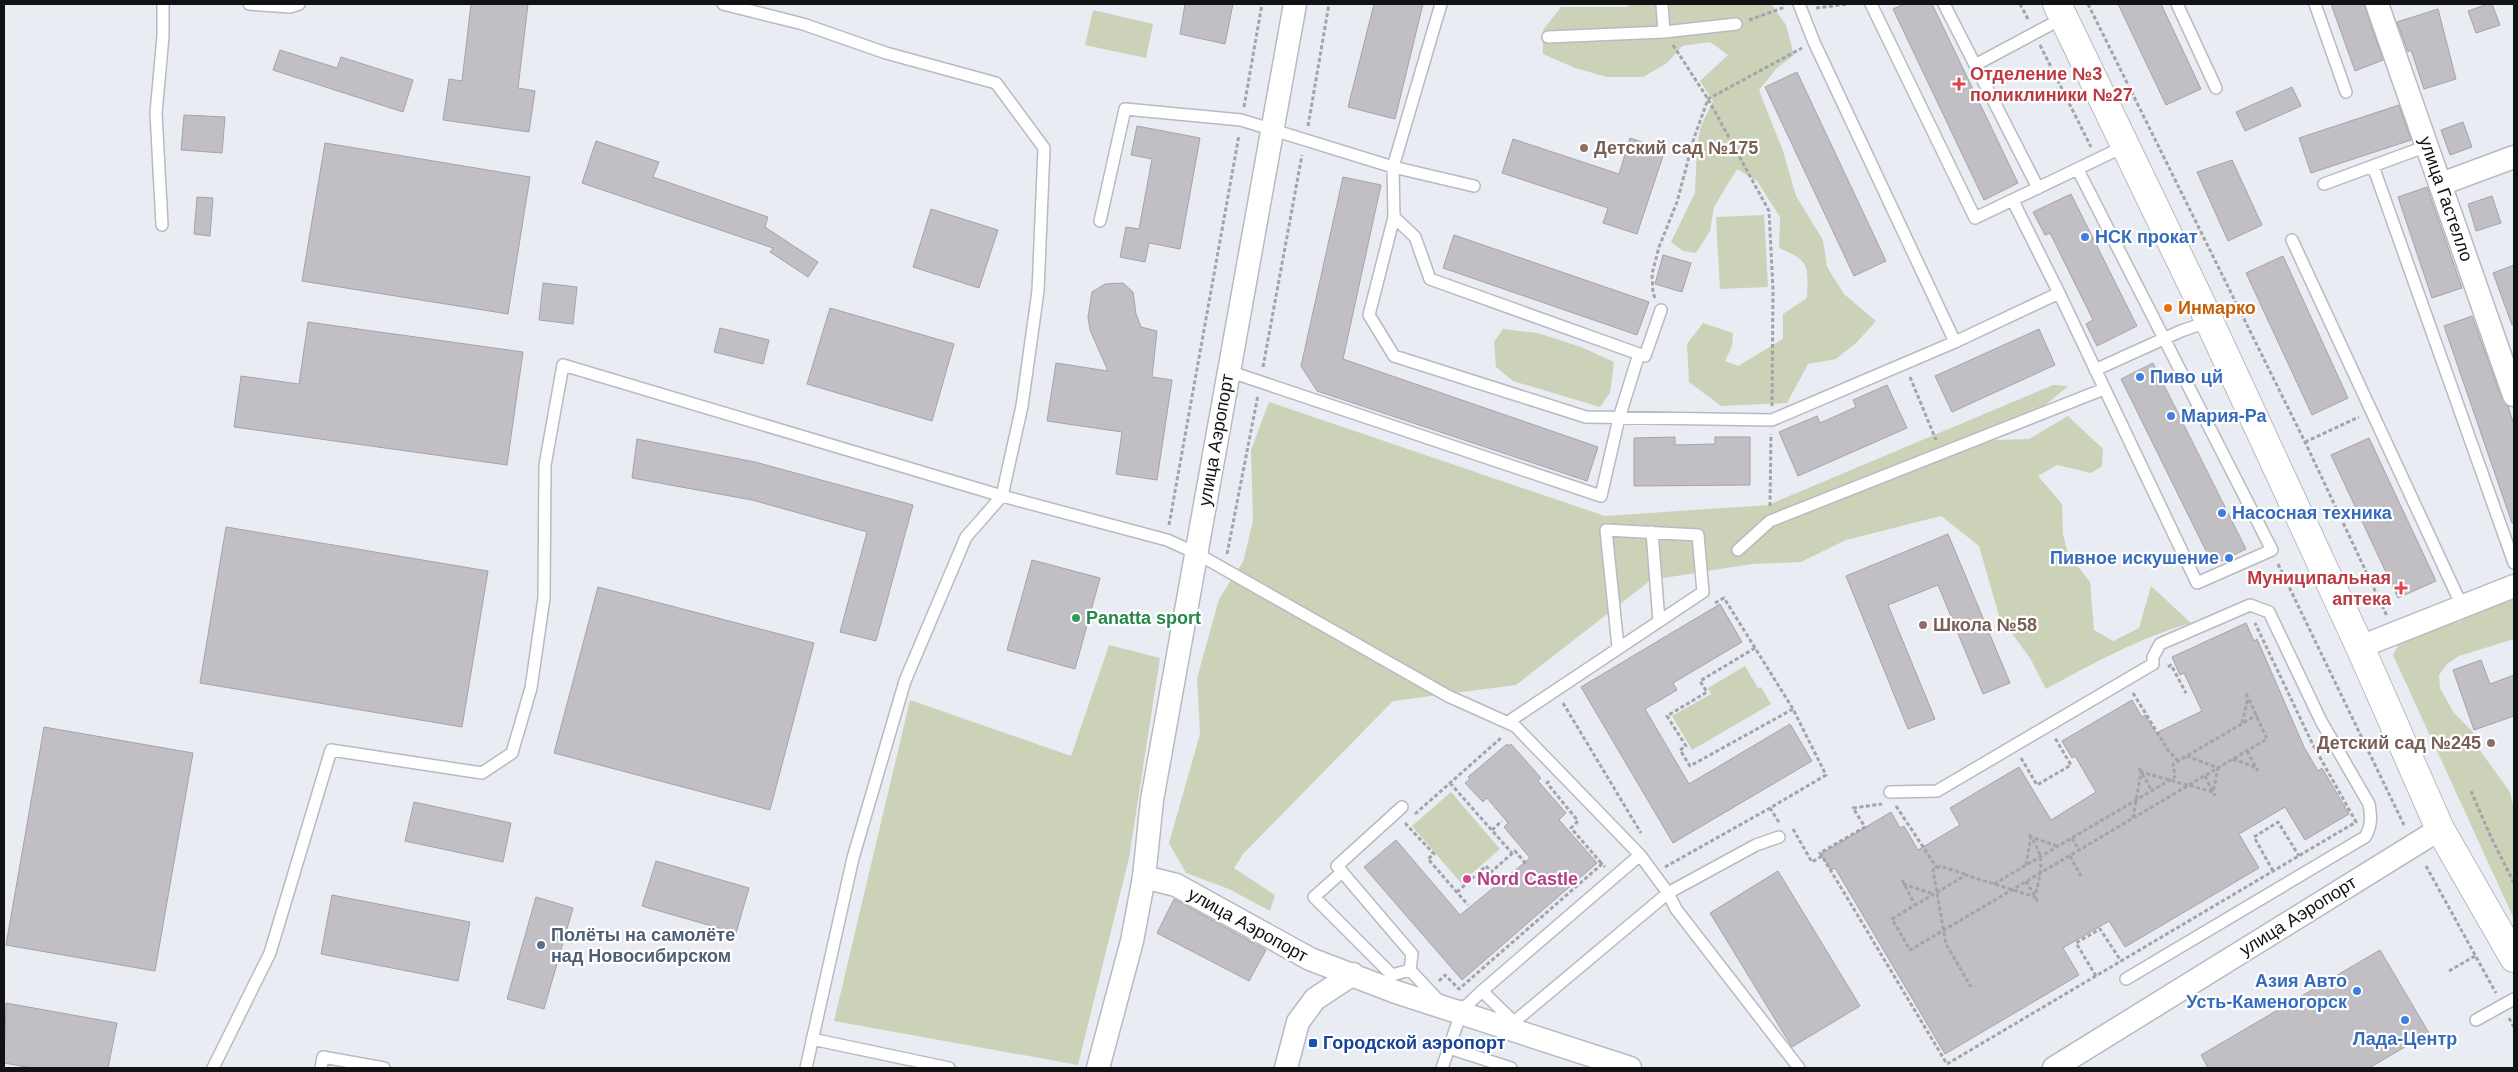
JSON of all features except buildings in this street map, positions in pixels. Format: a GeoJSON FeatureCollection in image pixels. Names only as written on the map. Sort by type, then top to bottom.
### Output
{"type":"FeatureCollection","features":[{"type":"Feature","properties":{"kind":"main road"},"geometry":{"type":"LineString","coordinates":[[2060,11],[2360,647],[2440,829],[2514,958]]}},
{"type":"Feature","properties":{"kind":"street","name":"улица Аэропорт"},"geometry":{"type":"LineString","coordinates":[[1098,1068],[1132,941],[1144,877],[1152,800],[1295,4]]}},
{"type":"Feature","properties":{"kind":"street","name":"улица Гастелло"},"geometry":{"type":"LineString","coordinates":[[2377,4],[2514,395]]}},
{"type":"Feature","properties":{"kind":"street"},"geometry":{"type":"LineString","coordinates":[[2441,184],[2514,157]]}},
{"type":"Feature","properties":{"kind":"street"},"geometry":{"type":"LineString","coordinates":[[2360,647],[2514,586]]}},
{"type":"Feature","properties":{"kind":"street","name":"улица Аэропорт"},"geometry":{"type":"LineString","coordinates":[[2054,1068],[2440,829]]}},
{"type":"Feature","properties":{"kind":"street","name":"улица Аэропорт"},"geometry":{"type":"LineString","coordinates":[[1144,877],[1176,885],[1310,959],[1396,992],[1630,1068]]}},
{"type":"Feature","properties":{"kind":"street"},"geometry":{"type":"LineString","coordinates":[[1286,1068],[1298,1022],[1315,998],[1353,974]]}},
{"type":"Feature","properties":{"kind":"lane"},"geometry":{"type":"LineString","coordinates":[[162,225],[156,113],[164,36],[163,4]]}},
{"type":"Feature","properties":{"kind":"lane"},"geometry":{"type":"LineString","coordinates":[[249,4],[290,7],[299,4]]}},
{"type":"Feature","properties":{"kind":"lane"},"geometry":{"type":"LineString","coordinates":[[723,4],[803,24],[886,53],[996,84],[1044,148],[1038,291],[1022,406],[1002,496],[966,537],[905,681],[853,858],[806,1068]]}},
{"type":"Feature","properties":{"kind":"lane"},"geometry":{"type":"LineString","coordinates":[[1441,4],[1393,167],[1394,217],[1369,315],[1394,356],[1586,417],[1772,420],[1905,365],[2059,293]]}},
{"type":"Feature","properties":{"kind":"lane"},"geometry":{"type":"LineString","coordinates":[[1662,4],[1664,32]]}},
{"type":"Feature","properties":{"kind":"lane"},"geometry":{"type":"LineString","coordinates":[[1870,4],[1976,218],[2125,146]]}},
{"type":"Feature","properties":{"kind":"lane"},"geometry":{"type":"LineString","coordinates":[[1944,4],[2038,188]]}},
{"type":"Feature","properties":{"kind":"lane"},"geometry":{"type":"LineString","coordinates":[[2177,4],[2216,88]]}},
{"type":"Feature","properties":{"kind":"lane"},"geometry":{"type":"LineString","coordinates":[[2315,4],[2346,92]]}},
{"type":"Feature","properties":{"kind":"lane"},"geometry":{"type":"LineString","coordinates":[[1800,7],[1814,42],[1955,342]]}},
{"type":"Feature","properties":{"kind":"lane"},"geometry":{"type":"LineString","coordinates":[[1975,65],[2034,34],[2060,11]]}},
{"type":"Feature","properties":{"kind":"lane"},"geometry":{"type":"LineString","coordinates":[[1548,37],[1664,32],[1736,24]]}},
{"type":"Feature","properties":{"kind":"lane"},"geometry":{"type":"LineString","coordinates":[[1100,221],[1124,109],[1241,120],[1272,128],[1393,167],[1474,186]]}},
{"type":"Feature","properties":{"kind":"lane"},"geometry":{"type":"LineString","coordinates":[[2324,184],[2427,146]]}},
{"type":"Feature","properties":{"kind":"lane"},"geometry":{"type":"LineString","coordinates":[[2373,166],[2514,563]]}},
{"type":"Feature","properties":{"kind":"lane"},"geometry":{"type":"LineString","coordinates":[[2013,201],[2059,293],[2197,583],[2272,550],[2163,340],[2078,170]]}},
{"type":"Feature","properties":{"kind":"lane"},"geometry":{"type":"LineString","coordinates":[[1394,217],[1415,237],[1430,279],[1639,354],[1645,356],[1661,310]]}},
{"type":"Feature","properties":{"kind":"lane"},"geometry":{"type":"LineString","coordinates":[[2292,240],[2462,606]]}},
{"type":"Feature","properties":{"kind":"lane"},"geometry":{"type":"LineString","coordinates":[[2095,370],[2207,322]]}},
{"type":"Feature","properties":{"kind":"lane"},"geometry":{"type":"LineString","coordinates":[[1228,371],[1601,496],[1618,418],[1639,354]]}},
{"type":"Feature","properties":{"kind":"lane"},"geometry":{"type":"LineString","coordinates":[[213,1068],[270,954],[331,750],[482,773],[512,753],[531,688],[544,598],[545,465],[563,365],[1002,496],[1167,540],[1225,568],[1448,696],[1513,725],[1640,855],[1668,893],[1676,909],[1799,1068]]}},
{"type":"Feature","properties":{"kind":"lane"},"geometry":{"type":"LineString","coordinates":[[1738,550],[1770,521],[2104,389]]}},
{"type":"Feature","properties":{"kind":"lane"},"geometry":{"type":"LineString","coordinates":[[1513,725],[1618,648],[1703,592],[1698,535],[1606,530],[1618,648]]}},
{"type":"Feature","properties":{"kind":"lane"},"geometry":{"type":"LineString","coordinates":[[1652,532],[1659,621]]}},
{"type":"Feature","properties":{"kind":"lane"},"geometry":{"type":"LineString","coordinates":[[1888,798],[1937,791],[2153,664],[2160,644],[2250,605],[2269,612],[2322,721],[2369,804],[2371,816],[2370,830],[2365,837],[2126,979]]}},
{"type":"Feature","properties":{"kind":"lane"},"geometry":{"type":"LineString","coordinates":[[1402,807],[1337,866],[1412,954],[1410,970],[1434,998],[1451,1006],[1465,1007],[1640,855]]}},
{"type":"Feature","properties":{"kind":"lane"},"geometry":{"type":"LineString","coordinates":[[1482,991],[1514,1022],[1668,893],[1756,845],[1782,835]]}},
{"type":"Feature","properties":{"kind":"lane"},"geometry":{"type":"LineString","coordinates":[[1342,872],[1314,897],[1392,975],[1410,970]]}},
{"type":"Feature","properties":{"kind":"lane"},"geometry":{"type":"LineString","coordinates":[[2476,1020],[2514,999]]}},
{"type":"Feature","properties":{"kind":"lane"},"geometry":{"type":"LineString","coordinates":[[1442,1068],[1461,1013]]}},
{"type":"Feature","properties":{"kind":"lane"},"geometry":{"type":"LineString","coordinates":[[812,1039],[949,1068]]}},
{"type":"Feature","properties":{"kind":"lane"},"geometry":{"type":"LineString","coordinates":[[1449,1048],[1511,1068]]}},
{"type":"Feature","properties":{"kind":"lane"},"geometry":{"type":"LineString","coordinates":[[321,1068],[323,1057],[384,1068]]}},
{"type":"Feature","properties":{"kind":"path"},"geometry":{"type":"LineString","coordinates":[[1167,540],[1262,4]]}},
{"type":"Feature","properties":{"kind":"path"},"geometry":{"type":"LineString","coordinates":[[1225,568],[1329,4]]}},
{"type":"Feature","properties":{"kind":"path"},"geometry":{"type":"LineString","coordinates":[[1800,7],[1848,4]]}},
{"type":"Feature","properties":{"kind":"path"},"geometry":{"type":"LineString","coordinates":[[2020,4],[2098,160]]}},
{"type":"Feature","properties":{"kind":"path"},"geometry":{"type":"LineString","coordinates":[[2088,4],[2305,442],[2396,634]]}},
{"type":"Feature","properties":{"kind":"path"},"geometry":{"type":"LineString","coordinates":[[1736,24],[1787,7]]}},
{"type":"Feature","properties":{"kind":"path"},"geometry":{"type":"LineString","coordinates":[[1664,32],[1708,99],[1769,211],[1773,290],[1770,521]]}},
{"type":"Feature","properties":{"kind":"path"},"geometry":{"type":"LineString","coordinates":[[1661,310],[1653,293],[1652,274],[1659,246],[1677,202],[1694,138],[1708,99],[1814,42]]}},
{"type":"Feature","properties":{"kind":"path"},"geometry":{"type":"LineString","coordinates":[[1905,365],[1941,452]]}},
{"type":"Feature","properties":{"kind":"path"},"geometry":{"type":"LineString","coordinates":[[2305,442],[2372,412]]}},
{"type":"Feature","properties":{"kind":"path"},"geometry":{"type":"LineString","coordinates":[[2272,550],[2404,824]]}},
{"type":"Feature","properties":{"kind":"path"},"geometry":{"type":"LineString","coordinates":[[1658,861],[1662,868],[1826,775],[1793,709],[1724,598],[1707,607]]}},
{"type":"Feature","properties":{"kind":"path"},"geometry":{"type":"LineString","coordinates":[[1888,798],[1853,808],[1865,827],[1820,853],[1947,1064],[2356,822],[2312,744],[2256,624],[2251,619]]}},
{"type":"Feature","properties":{"kind":"path"},"geometry":{"type":"LineString","coordinates":[[1755,648],[1700,681],[1706,692],[1667,716],[1686,746],[1680,750],[1690,766],[1793,709]]}},
{"type":"Feature","properties":{"kind":"path"},"geometry":{"type":"LineString","coordinates":[[2166,660],[2165,668],[2171,665],[2186,693]]}},
{"type":"Feature","properties":{"kind":"path"},"geometry":{"type":"LineString","coordinates":[[2131,689],[2168,750],[2178,761]]}},
{"type":"Feature","properties":{"kind":"path"},"geometry":{"type":"LineString","coordinates":[[1966,875],[1892,919],[1910,950],[2267,739],[2247,695],[2242,724]]}},
{"type":"Feature","properties":{"kind":"path"},"geometry":{"type":"LineString","coordinates":[[1560,699],[1646,840]]}},
{"type":"Feature","properties":{"kind":"path"},"geometry":{"type":"LineString","coordinates":[[1993,884],[2175,778],[2173,764],[2257,715]]}},
{"type":"Feature","properties":{"kind":"path"},"geometry":{"type":"LineString","coordinates":[[1398,829],[1513,725]]}},
{"type":"Feature","properties":{"kind":"path"},"geometry":{"type":"LineString","coordinates":[[2011,760],[2020,755],[2037,785],[2071,765],[2053,735]]}},
{"type":"Feature","properties":{"kind":"path"},"geometry":{"type":"LineString","coordinates":[[2233,759],[2256,769],[2247,751]]}},
{"type":"Feature","properties":{"kind":"path"},"geometry":{"type":"LineString","coordinates":[[2186,756],[2218,768]]}},
{"type":"Feature","properties":{"kind":"path"},"geometry":{"type":"LineString","coordinates":[[2214,794],[2218,768]]}},
{"type":"Feature","properties":{"kind":"path"},"geometry":{"type":"LineString","coordinates":[[2140,770],[2214,794]]}},
{"type":"Feature","properties":{"kind":"path"},"geometry":{"type":"LineString","coordinates":[[2140,770],[2152,791]]}},
{"type":"Feature","properties":{"kind":"path"},"geometry":{"type":"LineString","coordinates":[[2133,818],[2140,770]]}},
{"type":"Feature","properties":{"kind":"path"},"geometry":{"type":"LineString","coordinates":[[1545,773],[1551,780],[1547,783],[1578,821],[1571,828],[1609,872]]}},
{"type":"Feature","properties":{"kind":"path"},"geometry":{"type":"LineString","coordinates":[[2204,776],[2214,794]]}},
{"type":"Feature","properties":{"kind":"path"},"geometry":{"type":"LineString","coordinates":[[1450,783],[1512,853],[1514,851],[1527,865]]}},
{"type":"Feature","properties":{"kind":"path"},"geometry":{"type":"LineString","coordinates":[[2471,791],[2514,883]]}},
{"type":"Feature","properties":{"kind":"path"},"geometry":{"type":"LineString","coordinates":[[1903,803],[1894,802],[1937,868]]}},
{"type":"Feature","properties":{"kind":"path"},"geometry":{"type":"LineString","coordinates":[[1770,808],[1782,835]]}},
{"type":"Feature","properties":{"kind":"path"},"geometry":{"type":"LineString","coordinates":[[1492,830],[1502,821]]}},
{"type":"Feature","properties":{"kind":"path"},"geometry":{"type":"LineString","coordinates":[[2273,871],[2254,837],[2278,822],[2299,856]]}},
{"type":"Feature","properties":{"kind":"path"},"geometry":{"type":"LineString","coordinates":[[1405,823],[1434,854],[1428,860],[1468,905]]}},
{"type":"Feature","properties":{"kind":"path"},"geometry":{"type":"LineString","coordinates":[[1793,828],[1812,862],[1822,856]]}},
{"type":"Feature","properties":{"kind":"path"},"geometry":{"type":"LineString","coordinates":[[2030,836],[2057,846]]}},
{"type":"Feature","properties":{"kind":"path"},"geometry":{"type":"LineString","coordinates":[[2030,836],[2041,856],[2035,898]]}},
{"type":"Feature","properties":{"kind":"path"},"geometry":{"type":"LineString","coordinates":[[2026,865],[2030,836]]}},
{"type":"Feature","properties":{"kind":"path"},"geometry":{"type":"LineString","coordinates":[[2072,838],[2079,850]]}},
{"type":"Feature","properties":{"kind":"path"},"geometry":{"type":"LineString","coordinates":[[1456,892],[1486,866],[1491,872],[1512,853]]}},
{"type":"Feature","properties":{"kind":"path"},"geometry":{"type":"LineString","coordinates":[[2070,856],[2081,876]]}},
{"type":"Feature","properties":{"kind":"path"},"geometry":{"type":"LineString","coordinates":[[1436,983],[1446,975],[1459,989],[1602,864]]}},
{"type":"Feature","properties":{"kind":"path"},"geometry":{"type":"LineString","coordinates":[[1971,987],[1946,944],[1936,893],[1934,870],[1940,866],[2035,898]]}},
{"type":"Feature","properties":{"kind":"path"},"geometry":{"type":"LineString","coordinates":[[2426,866],[2514,1026]]}},
{"type":"Feature","properties":{"kind":"path"},"geometry":{"type":"LineString","coordinates":[[2026,881],[2038,902]]}},
{"type":"Feature","properties":{"kind":"path"},"geometry":{"type":"LineString","coordinates":[[1915,905],[1902,882],[1936,893]]}},
{"type":"Feature","properties":{"kind":"path"},"geometry":{"type":"LineString","coordinates":[[2096,976],[2076,944],[2100,929],[2121,962]]}},
{"type":"Feature","properties":{"kind":"path"},"geometry":{"type":"LineString","coordinates":[[2449,971],[2475,956]]}},
{"type":"Feature","properties":{"kind":"green space"},"geometry":{"type":"Polygon","coordinates":[[[1632,4],[1771,4],[1786,25],[1794,55],[1777,68],[1759,90],[1783,151],[1796,196],[1823,240],[1827,267],[1844,294],[1876,321],[1857,342],[1836,359],[1808,364],[1787,403],[1721,406],[1689,382],[1687,344],[1703,323],[1733,333],[1732,346],[1725,361],[1738,366],[1783,339],[1783,314],[1807,298],[1807,271],[1805,266],[1797,257],[1779,248],[1780,217],[1757,181],[1737,169],[1714,207],[1710,231],[1696,253],[1683,251],[1671,242],[1695,193],[1697,145],[1701,126],[1713,101],[1700,81],[1728,55],[1710,42],[1682,46],[1667,63],[1643,77],[1607,77],[1575,68],[1543,54],[1543,30],[1561,7],[1627,7],[1632,4]]]}},
{"type":"Feature","properties":{"kind":"green space"},"geometry":{"type":"Polygon","coordinates":[[[1093,10],[1153,24],[1146,58],[1085,45],[1093,10]]]}},
{"type":"Feature","properties":{"kind":"green space"},"geometry":{"type":"Polygon","coordinates":[[[1764,215],[1768,287],[1720,289],[1716,217],[1764,215]]]}},
{"type":"Feature","properties":{"kind":"green space"},"geometry":{"type":"Polygon","coordinates":[[[1503,329],[1538,333],[1581,347],[1614,362],[1610,393],[1600,407],[1513,381],[1496,367],[1494,342],[1503,329]]]}},
{"type":"Feature","properties":{"kind":"green space"},"geometry":{"type":"Polygon","coordinates":[[[2053,385],[2068,386],[2043,407],[1990,429],[1996,440],[2029,439],[2068,416],[2103,449],[2102,466],[2091,473],[2057,465],[2038,476],[2062,504],[2063,534],[2068,554],[2090,582],[2094,630],[2113,641],[2139,628],[2151,586],[2191,623],[2135,643],[2046,689],[2030,658],[1999,616],[1979,546],[1941,516],[1846,540],[1801,562],[1752,564],[1651,580],[1516,685],[1393,701],[1244,853],[1234,868],[1275,895],[1270,911],[1229,889],[1186,873],[1169,843],[1200,734],[1197,678],[1219,599],[1243,562],[1253,521],[1251,450],[1269,402],[1605,516],[1768,505],[2053,385]]]}},
{"type":"Feature","properties":{"kind":"green space"},"geometry":{"type":"Polygon","coordinates":[[[2514,597],[2514,639],[2459,656],[2447,664],[2439,675],[2440,688],[2454,713],[2473,732],[2476,745],[2510,792],[2514,809],[2514,919],[2393,655],[2399,643],[2422,629],[2461,621],[2482,604],[2514,597]]]}},
{"type":"Feature","properties":{"kind":"green space"},"geometry":{"type":"Polygon","coordinates":[[[1109,645],[1160,658],[1129,858],[1078,1065],[834,1021],[910,700],[1071,756],[1109,645]]]}},
{"type":"Feature","properties":{"kind":"green space"},"geometry":{"type":"Polygon","coordinates":[[[1745,666],[1758,688],[1761,687],[1771,704],[1692,750],[1672,716],[1711,694],[1708,688],[1745,666]]]}},
{"type":"Feature","properties":{"kind":"green space"},"geometry":{"type":"Polygon","coordinates":[[[1451,792],[1500,849],[1461,883],[1412,826],[1451,792]]]}},
{"type":"Feature","properties":{"kind":"place","name":"Отделение №3 поликлиники №27"},"geometry":{"type":"Point","coordinates":[1959,84]}},
{"type":"Feature","properties":{"kind":"place","name":"Детский сад №175"},"geometry":{"type":"Point","coordinates":[1584,148]}},
{"type":"Feature","properties":{"kind":"place","name":"НСК прокат"},"geometry":{"type":"Point","coordinates":[2085,237]}},
{"type":"Feature","properties":{"kind":"place","name":"Инмарко"},"geometry":{"type":"Point","coordinates":[2168,308]}},
{"type":"Feature","properties":{"kind":"place","name":"Пиво цй"},"geometry":{"type":"Point","coordinates":[2140,377]}},
{"type":"Feature","properties":{"kind":"place","name":"Мария-Ра"},"geometry":{"type":"Point","coordinates":[2171,416]}},
{"type":"Feature","properties":{"kind":"place","name":"Насосная техника"},"geometry":{"type":"Point","coordinates":[2222,513]}},
{"type":"Feature","properties":{"kind":"place","name":"Пивное искушение"},"geometry":{"type":"Point","coordinates":[2229,558]}},
{"type":"Feature","properties":{"kind":"place","name":"Муниципальная аптека"},"geometry":{"type":"Point","coordinates":[2401,588]}},
{"type":"Feature","properties":{"kind":"place","name":"Panatta sport"},"geometry":{"type":"Point","coordinates":[1076,618]}},
{"type":"Feature","properties":{"kind":"place","name":"Школа №58"},"geometry":{"type":"Point","coordinates":[1923,625]}},
{"type":"Feature","properties":{"kind":"place","name":"Детский сад №245"},"geometry":{"type":"Point","coordinates":[2491,743]}},
{"type":"Feature","properties":{"kind":"place","name":"Nord Castle"},"geometry":{"type":"Point","coordinates":[1467,879]}},
{"type":"Feature","properties":{"kind":"place","name":"Полёты на самолёте над Новосибирском"},"geometry":{"type":"Point","coordinates":[541,945]}},
{"type":"Feature","properties":{"kind":"place","name":"Азия Авто Усть-Каменогорск"},"geometry":{"type":"Point","coordinates":[2357,991]}},
{"type":"Feature","properties":{"kind":"place","name":"Лада-Центр"},"geometry":{"type":"Point","coordinates":[2405,1020]}},
{"type":"Feature","properties":{"kind":"place","name":"Городской аэропорт"},"geometry":{"type":"Point","coordinates":[1313,1043]}}]}
